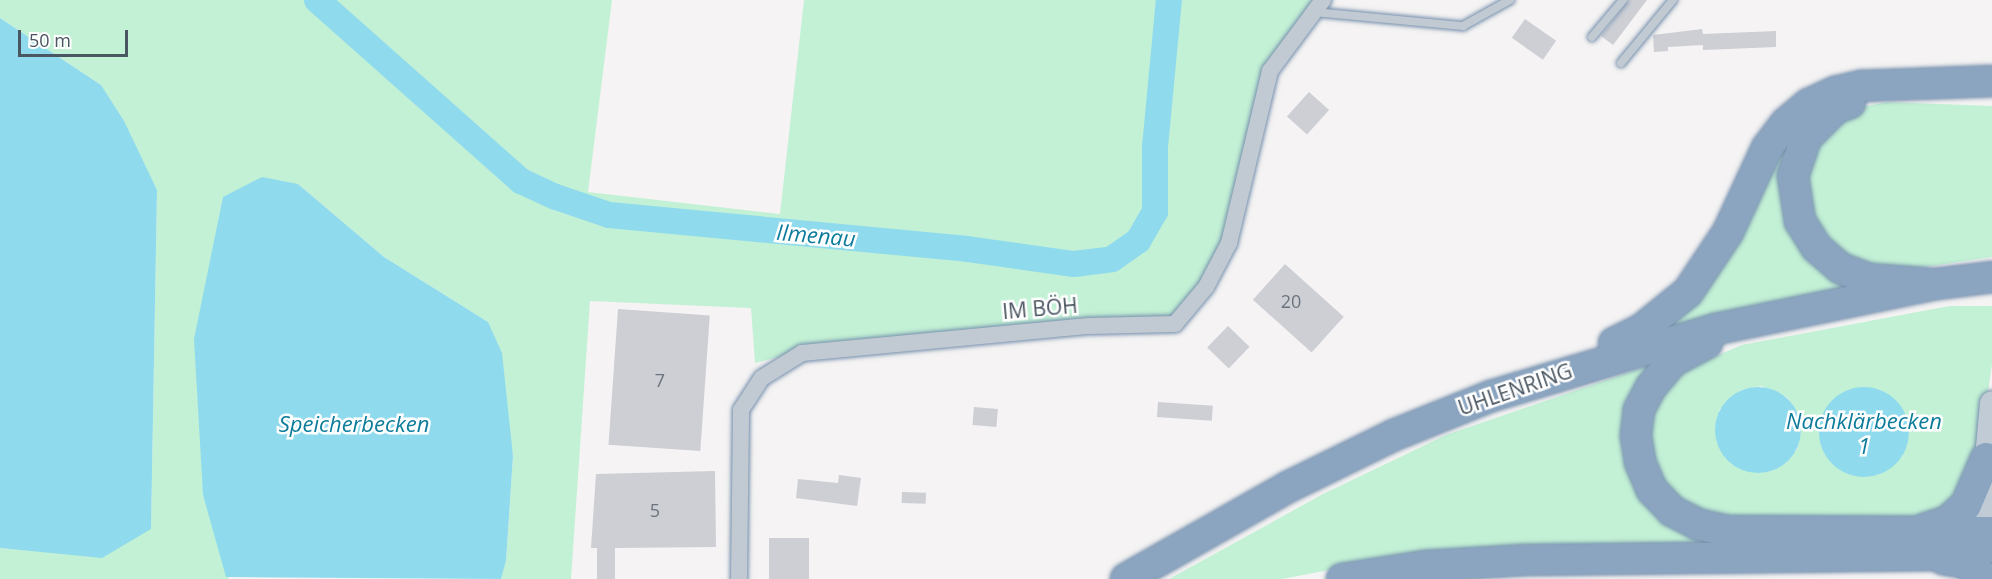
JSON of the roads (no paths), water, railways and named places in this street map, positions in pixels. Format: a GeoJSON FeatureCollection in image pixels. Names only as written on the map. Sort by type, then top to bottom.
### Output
{"type":"FeatureCollection","features":[{"type":"Feature","properties":{"kind":"highway"},"geometry":{"type":"LineString","coordinates":[[1539,379],[1641,330],[1688,292],[1728,232],[1767,148],[1786,123],[1809,104],[1835,92],[1862,86],[1983,79]]}},
{"type":"Feature","properties":{"kind":"highway"},"geometry":{"type":"LineString","coordinates":[[1979,279],[1935,284],[1869,279],[1840,268],[1816,247],[1800,221],[1794,198],[1793,176],[1798,156],[1817,124],[1836,108],[1864,97],[1955,92],[1992,98]]}},
{"type":"Feature","properties":{"kind":"highway","name":"UHLENRING"},"geometry":{"type":"LineString","coordinates":[[1126,579],[1226,520],[1394,435],[1539,379],[1636,350],[1797,310],[1935,284]]}},
{"type":"Feature","properties":{"kind":"highway"},"geometry":{"type":"LineString","coordinates":[[1797,310],[1699,346],[1672,362],[1658,378],[1639,410],[1636,436],[1640,462],[1652,490],[1672,511],[1697,524],[1727,531],[1916,532],[1991,542]]}},
{"type":"Feature","properties":{"kind":"highway"},"geometry":{"type":"LineString","coordinates":[[1916,532],[1948,521],[1966,506],[1986,458]]}},
{"type":"Feature","properties":{"kind":"highway"},"geometry":{"type":"LineString","coordinates":[[1144,579],[1226,520]]}},
{"type":"Feature","properties":{"kind":"highway"},"geometry":{"type":"LineString","coordinates":[[1342,579],[1425,566],[1525,560],[1938,555],[1991,542]]}},
{"type":"Feature","properties":{"kind":"highway"},"geometry":{"type":"LineString","coordinates":[[1938,555],[1965,563],[1987,579]]}},
{"type":"Feature","properties":{"kind":"main road"},"geometry":{"type":"LineString","coordinates":[[1991,542],[1986,458],[1992,403]]}},
{"type":"Feature","properties":{"kind":"street","name":"IM BÖH"},"geometry":{"type":"LineString","coordinates":[[739,579],[741,410],[762,378],[802,353],[1089,326],[1174,324],[1206,287],[1229,243],[1270,71],[1318,6]]}},
{"type":"Feature","properties":{"kind":"lane"},"geometry":{"type":"LineString","coordinates":[[1318,6],[1463,26],[1510,0]]}},
{"type":"Feature","properties":{"kind":"lane"},"geometry":{"type":"LineString","coordinates":[[1592,37],[1623,0]]}},
{"type":"Feature","properties":{"kind":"lane"},"geometry":{"type":"LineString","coordinates":[[1621,63],[1673,0]]}},
{"type":"Feature","properties":{"kind":"water"},"geometry":{"type":"Polygon","coordinates":[[[0,18],[101,85],[124,121],[157,190],[151,529],[102,558],[0,548],[0,18]]]}},
{"type":"Feature","properties":{"kind":"water","name":"Speicherbecken"},"geometry":{"type":"Polygon","coordinates":[[[262,177],[298,184],[384,257],[488,322],[502,353],[513,456],[506,561],[501,579],[226,577],[203,495],[194,339],[223,197],[262,177]]]}},
{"type":"Feature","properties":{"kind":"water"},"geometry":{"type":"Polygon","coordinates":[[[1750,387],[1766,387],[1789,399],[1798,413],[1801,430],[1798,447],[1789,461],[1766,473],[1750,473],[1734,466],[1722,454],[1715,438],[1715,422],[1722,406],[1734,394],[1750,387]]]}},
{"type":"Feature","properties":{"kind":"water","name":"Nachklärbecken 1"},"geometry":{"type":"Polygon","coordinates":[[[1864,387],[1881,391],[1896,400],[1905,415],[1909,432],[1905,449],[1896,464],[1881,473],[1864,477],[1847,473],[1832,464],[1823,449],[1819,432],[1823,415],[1832,400],[1847,391],[1864,387]]]}},
{"type":"Feature","properties":{"kind":"waterway","name":"Ilmenau"},"geometry":{"type":"LineString","coordinates":[[317,0],[521,181],[556,197],[609,215],[967,249],[1074,264],[1112,259],[1138,241],[1155,212],[1155,147],[1169,0]]}}]}
